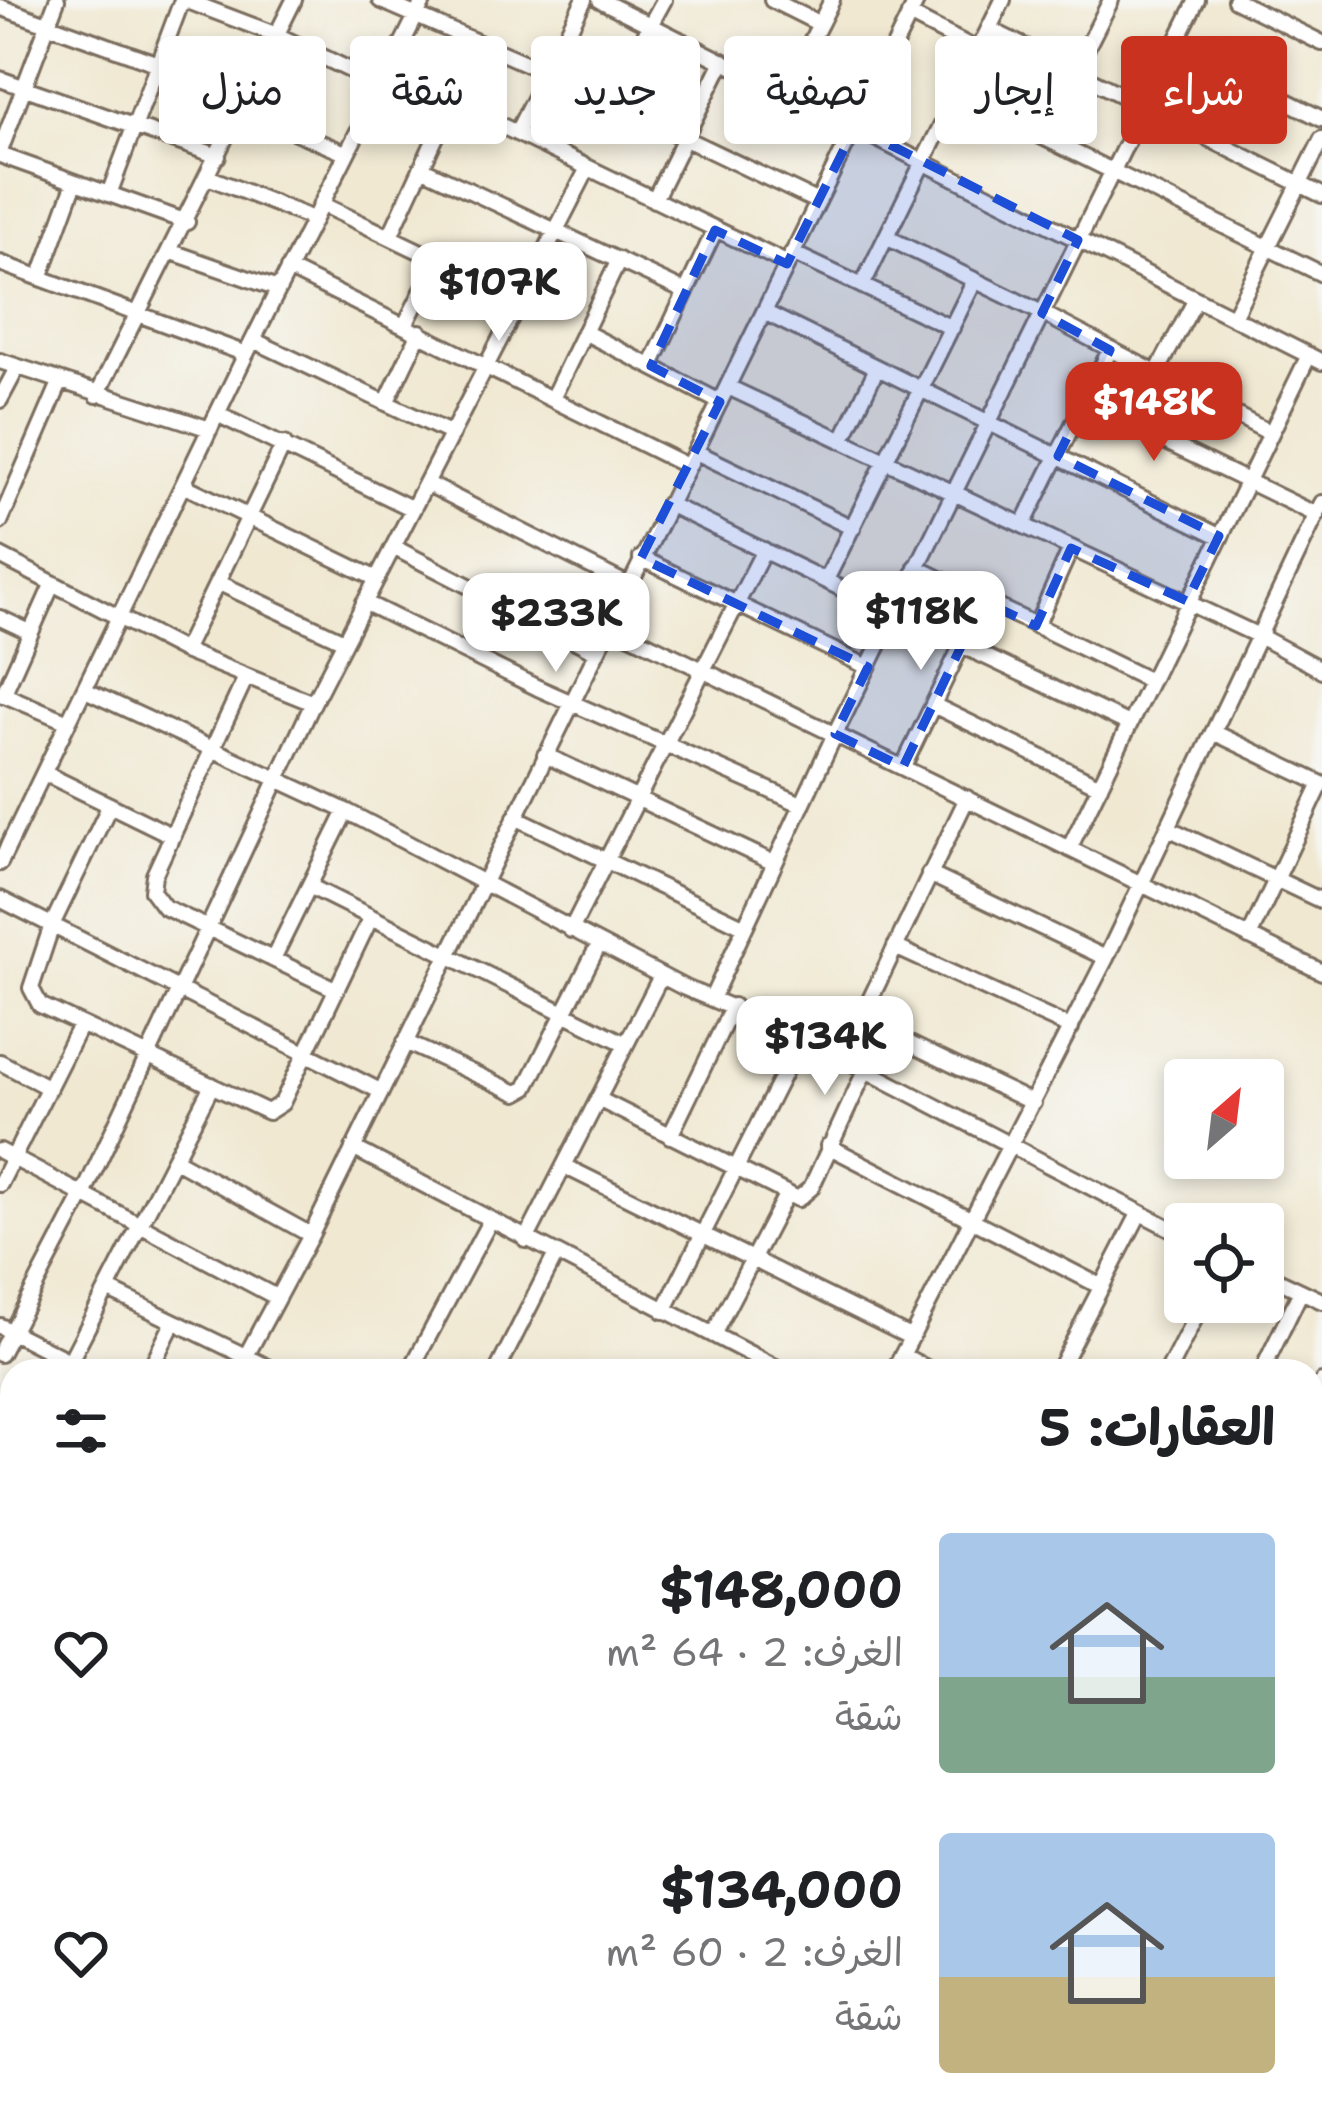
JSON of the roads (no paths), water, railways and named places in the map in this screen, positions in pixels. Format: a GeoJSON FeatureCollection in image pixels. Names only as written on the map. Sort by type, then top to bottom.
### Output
{"type":"FeatureCollection","features":[{"type":"Feature","properties":{"kind":"street"},"geometry":{"type":"LineString","coordinates":[[57,0],[0,153],[187,222]]}},
{"type":"Feature","properties":{"kind":"street"},"geometry":{"type":"LineString","coordinates":[[110,194],[183,0],[350,64]]}},
{"type":"Feature","properties":{"kind":"street"},"geometry":{"type":"LineString","coordinates":[[277,35],[294,0]]}},
{"type":"Feature","properties":{"kind":"street"},"geometry":{"type":"LineString","coordinates":[[380,0],[421,7],[531,64]]}},
{"type":"Feature","properties":{"kind":"street"},"geometry":{"type":"LineString","coordinates":[[566,36],[584,0]]}},
{"type":"Feature","properties":{"kind":"street"},"geometry":{"type":"LineString","coordinates":[[600,0],[723,62],[700,107]]}},
{"type":"Feature","properties":{"kind":"street"},"geometry":{"type":"LineString","coordinates":[[645,36],[664,0]]}},
{"type":"Feature","properties":{"kind":"street"},"geometry":{"type":"LineString","coordinates":[[772,0],[820,24]]}},
{"type":"Feature","properties":{"kind":"street"},"geometry":{"type":"LineString","coordinates":[[814,36],[832,0]]}},
{"type":"Feature","properties":{"kind":"street"},"geometry":{"type":"LineString","coordinates":[[986,36],[1003,0]]}},
{"type":"Feature","properties":{"kind":"street"},"geometry":{"type":"LineString","coordinates":[[1093,36],[1111,0]]}},
{"type":"Feature","properties":{"kind":"street"},"geometry":{"type":"LineString","coordinates":[[1178,36],[1197,0]]}},
{"type":"Feature","properties":{"kind":"street"},"geometry":{"type":"LineString","coordinates":[[1235,0],[1322,43]]}},
{"type":"Feature","properties":{"kind":"street"},"geometry":{"type":"LineString","coordinates":[[0,7],[159,63]]}},
{"type":"Feature","properties":{"kind":"street"},"geometry":{"type":"LineString","coordinates":[[406,36],[421,7]]}},
{"type":"Feature","properties":{"kind":"street"},"geometry":{"type":"LineString","coordinates":[[899,36],[913,8],[956,36]]}},
{"type":"Feature","properties":{"kind":"street"},"geometry":{"type":"LineString","coordinates":[[989,29],[1003,36]]}},
{"type":"Feature","properties":{"kind":"street"},"geometry":{"type":"LineString","coordinates":[[0,80],[218,156]]}},
{"type":"Feature","properties":{"kind":"street"},"geometry":{"type":"LineString","coordinates":[[1287,101],[1322,119]]}},
{"type":"Feature","properties":{"kind":"street"},"geometry":{"type":"LineString","coordinates":[[517,132],[531,105]]}},
{"type":"Feature","properties":{"kind":"street"},"geometry":{"type":"LineString","coordinates":[[507,127],[715,230],[862,286],[952,328]]}},
{"type":"Feature","properties":{"kind":"street"},"geometry":{"type":"LineString","coordinates":[[862,286],[935,138]]}},
{"type":"Feature","properties":{"kind":"street"},"geometry":{"type":"LineString","coordinates":[[1233,317],[1322,139]]}},
{"type":"Feature","properties":{"kind":"street"},"geometry":{"type":"LineString","coordinates":[[326,143],[345,153]]}},
{"type":"Feature","properties":{"kind":"street"},"geometry":{"type":"LineString","coordinates":[[0,863],[5,839],[44,773],[350,143]]}},
{"type":"Feature","properties":{"kind":"street"},"geometry":{"type":"LineString","coordinates":[[97,395],[224,144]]}},
{"type":"Feature","properties":{"kind":"street"},"geometry":{"type":"LineString","coordinates":[[390,236],[432,144]]}},
{"type":"Feature","properties":{"kind":"street"},"geometry":{"type":"LineString","coordinates":[[654,200],[682,144]]}},
{"type":"Feature","properties":{"kind":"street"},"geometry":{"type":"LineString","coordinates":[[695,144],[818,202]]}},
{"type":"Feature","properties":{"kind":"street"},"geometry":{"type":"LineString","coordinates":[[244,1359],[311,1235],[847,144]]}},
{"type":"Feature","properties":{"kind":"street"},"geometry":{"type":"LineString","coordinates":[[888,144],[1316,359],[1245,481],[1069,848]]}},
{"type":"Feature","properties":{"kind":"street"},"geometry":{"type":"LineString","coordinates":[[1057,144],[1322,274]]}},
{"type":"Feature","properties":{"kind":"street"},"geometry":{"type":"LineString","coordinates":[[712,998],[952,492],[1126,144]]}},
{"type":"Feature","properties":{"kind":"street"},"geometry":{"type":"LineString","coordinates":[[1219,144],[1322,195]]}},
{"type":"Feature","properties":{"kind":"street"},"geometry":{"type":"LineString","coordinates":[[421,168],[686,292]]}},
{"type":"Feature","properties":{"kind":"street"},"geometry":{"type":"LineString","coordinates":[[0,1354],[6,1329],[82,1197],[313,703],[588,168]]}},
{"type":"Feature","properties":{"kind":"street"},"geometry":{"type":"LineString","coordinates":[[208,177],[313,219]]}},
{"type":"Feature","properties":{"kind":"street"},"geometry":{"type":"LineString","coordinates":[[40,278],[75,182]]}},
{"type":"Feature","properties":{"kind":"street"},"geometry":{"type":"LineString","coordinates":[[321,204],[521,300]]}},
{"type":"Feature","properties":{"kind":"street"},"geometry":{"type":"LineString","coordinates":[[651,366],[715,230]]}},
{"type":"Feature","properties":{"kind":"street"},"geometry":{"type":"LineString","coordinates":[[886,237],[1270,433]]}},
{"type":"Feature","properties":{"kind":"street"},"geometry":{"type":"LineString","coordinates":[[172,252],[278,289]]}},
{"type":"Feature","properties":{"kind":"street"},"geometry":{"type":"LineString","coordinates":[[405,325],[438,260]]}},
{"type":"Feature","properties":{"kind":"street"},"geometry":{"type":"LineString","coordinates":[[552,399],[619,260]]}},
{"type":"Feature","properties":{"kind":"street"},"geometry":{"type":"LineString","coordinates":[[0,263],[138,315],[249,347],[452,434]]}},
{"type":"Feature","properties":{"kind":"street"},"geometry":{"type":"LineString","coordinates":[[288,269],[687,466]]}},
{"type":"Feature","properties":{"kind":"street"},"geometry":{"type":"LineString","coordinates":[[826,580],[975,280]]}},
{"type":"Feature","properties":{"kind":"street"},"geometry":{"type":"LineString","coordinates":[[1156,374],[1196,298]]}},
{"type":"Feature","properties":{"kind":"street"},"geometry":{"type":"LineString","coordinates":[[764,312],[1220,536]]}},
{"type":"Feature","properties":{"kind":"street"},"geometry":{"type":"LineString","coordinates":[[386,403],[420,332]]}},
{"type":"Feature","properties":{"kind":"street"},"geometry":{"type":"LineString","coordinates":[[584,332],[651,366],[842,441],[1259,635],[1322,670]]}},
{"type":"Feature","properties":{"kind":"street"},"geometry":{"type":"LineString","coordinates":[[1023,525],[1110,350]]}},
{"type":"Feature","properties":{"kind":"street"},"geometry":{"type":"LineString","coordinates":[[0,362],[210,430]]}},
{"type":"Feature","properties":{"kind":"street"},"geometry":{"type":"LineString","coordinates":[[0,400],[17,368]]}},
{"type":"Feature","properties":{"kind":"street"},"geometry":{"type":"LineString","coordinates":[[842,441],[878,368]]}},
{"type":"Feature","properties":{"kind":"street"},"geometry":{"type":"LineString","coordinates":[[0,522],[60,383]]}},
{"type":"Feature","properties":{"kind":"street"},"geometry":{"type":"LineString","coordinates":[[900,1359],[1106,958],[1319,509],[1245,481],[1084,402]]}},
{"type":"Feature","properties":{"kind":"street"},"geometry":{"type":"LineString","coordinates":[[217,414],[413,509]]}},
{"type":"Feature","properties":{"kind":"street"},"geometry":{"type":"LineString","coordinates":[[184,651],[284,444]]}},
{"type":"Feature","properties":{"kind":"street"},"geometry":{"type":"LineString","coordinates":[[696,452],[854,528]]}},
{"type":"Feature","properties":{"kind":"street"},"geometry":{"type":"LineString","coordinates":[[426,483],[628,585]]}},
{"type":"Feature","properties":{"kind":"street"},"geometry":{"type":"LineString","coordinates":[[183,485],[377,579]]}},
{"type":"Feature","properties":{"kind":"street"},"geometry":{"type":"LineString","coordinates":[[668,504],[894,614]]}},
{"type":"Feature","properties":{"kind":"street"},"geometry":{"type":"LineString","coordinates":[[393,547],[595,651]]}},
{"type":"Feature","properties":{"kind":"street"},"geometry":{"type":"LineString","coordinates":[[1036,626],[1070,548]]}},
{"type":"Feature","properties":{"kind":"street"},"geometry":{"type":"LineString","coordinates":[[571,930],[764,550]]}},
{"type":"Feature","properties":{"kind":"street"},"geometry":{"type":"LineString","coordinates":[[0,556],[184,651],[313,703]]}},
{"type":"Feature","properties":{"kind":"street"},"geometry":{"type":"LineString","coordinates":[[641,558],[868,668]]}},
{"type":"Feature","properties":{"kind":"street"},"geometry":{"type":"LineString","coordinates":[[916,567],[1150,681]]}},
{"type":"Feature","properties":{"kind":"street"},"geometry":{"type":"LineString","coordinates":[[217,582],[344,641]]}},
{"type":"Feature","properties":{"kind":"street"},"geometry":{"type":"LineString","coordinates":[[52,584],[2,694],[68,722]]}},
{"type":"Feature","properties":{"kind":"street"},"geometry":{"type":"LineString","coordinates":[[903,767],[983,601]]}},
{"type":"Feature","properties":{"kind":"street"},"geometry":{"type":"LineString","coordinates":[[364,602],[441,642],[801,804]]}},
{"type":"Feature","properties":{"kind":"street"},"geometry":{"type":"LineString","coordinates":[[0,618],[30,632]]}},
{"type":"Feature","properties":{"kind":"street"},"geometry":{"type":"LineString","coordinates":[[608,624],[1322,971]]}},
{"type":"Feature","properties":{"kind":"street"},"geometry":{"type":"LineString","coordinates":[[962,645],[1129,724]]}},
{"type":"Feature","properties":{"kind":"street"},"geometry":{"type":"LineString","coordinates":[[246,677],[154,875],[155,899],[334,989]]}},
{"type":"Feature","properties":{"kind":"street"},"geometry":{"type":"LineString","coordinates":[[85,690],[346,811],[661,976],[802,1037],[1164,1226]]}},
{"type":"Feature","properties":{"kind":"street"},"geometry":{"type":"LineString","coordinates":[[933,705],[1100,786]]}},
{"type":"Feature","properties":{"kind":"street"},"geometry":{"type":"LineString","coordinates":[[1213,732],[1322,784],[1250,937]]}},
{"type":"Feature","properties":{"kind":"street"},"geometry":{"type":"LineString","coordinates":[[545,755],[774,863]]}},
{"type":"Feature","properties":{"kind":"street"},"geometry":{"type":"LineString","coordinates":[[44,773],[172,836]]}},
{"type":"Feature","properties":{"kind":"street"},"geometry":{"type":"LineString","coordinates":[[842,1058],[967,798]]}},
{"type":"Feature","properties":{"kind":"street"},"geometry":{"type":"LineString","coordinates":[[110,806],[52,925],[31,988],[33,998],[80,1025],[268,1112],[275,1110],[371,917]]}},
{"type":"Feature","properties":{"kind":"street"},"geometry":{"type":"LineString","coordinates":[[273,959],[346,811]]}},
{"type":"Feature","properties":{"kind":"street"},"geometry":{"type":"LineString","coordinates":[[515,817],[745,927]]}},
{"type":"Feature","properties":{"kind":"street"},"geometry":{"type":"LineString","coordinates":[[1168,828],[1322,901]]}},
{"type":"Feature","properties":{"kind":"street"},"geometry":{"type":"LineString","coordinates":[[929,874],[1106,958]]}},
{"type":"Feature","properties":{"kind":"street"},"geometry":{"type":"LineString","coordinates":[[309,886],[626,1044]]}},
{"type":"Feature","properties":{"kind":"street"},"geometry":{"type":"LineString","coordinates":[[0,899],[380,1091]]}},
{"type":"Feature","properties":{"kind":"street"},"geometry":{"type":"LineString","coordinates":[[405,1042],[517,1093],[526,1088],[599,944]]}},
{"type":"Feature","properties":{"kind":"street"},"geometry":{"type":"LineString","coordinates":[[895,947],[1070,1028]]}},
{"type":"Feature","properties":{"kind":"street"},"geometry":{"type":"LineString","coordinates":[[526,1240],[661,976]]}},
{"type":"Feature","properties":{"kind":"street"},"geometry":{"type":"LineString","coordinates":[[670,1136],[733,1006]]}},
{"type":"Feature","properties":{"kind":"street"},"geometry":{"type":"LineString","coordinates":[[860,1020],[1033,1103]]}},
{"type":"Feature","properties":{"kind":"street"},"geometry":{"type":"LineString","coordinates":[[0,1184],[7,1155],[49,1088],[80,1025]]}},
{"type":"Feature","properties":{"kind":"street"},"geometry":{"type":"LineString","coordinates":[[664,1311],[802,1037]]}},
{"type":"Feature","properties":{"kind":"street"},"geometry":{"type":"LineString","coordinates":[[0,1062],[49,1088]]}},
{"type":"Feature","properties":{"kind":"street"},"geometry":{"type":"LineString","coordinates":[[598,1099],[798,1199],[806,1196],[865,1071]]}},
{"type":"Feature","properties":{"kind":"street"},"geometry":{"type":"LineString","coordinates":[[71,1359],[212,1085]]}},
{"type":"Feature","properties":{"kind":"street"},"geometry":{"type":"LineString","coordinates":[[828,1146],[1102,1287]]}},
{"type":"Feature","properties":{"kind":"street"},"geometry":{"type":"LineString","coordinates":[[353,1148],[758,1359]]}},
{"type":"Feature","properties":{"kind":"street"},"geometry":{"type":"LineString","coordinates":[[7,1155],[275,1297]]}},
{"type":"Feature","properties":{"kind":"street"},"geometry":{"type":"LineString","coordinates":[[175,1160],[311,1235]]}},
{"type":"Feature","properties":{"kind":"street"},"geometry":{"type":"LineString","coordinates":[[564,1166],[910,1337]]}},
{"type":"Feature","properties":{"kind":"street"},"geometry":{"type":"LineString","coordinates":[[713,1335],[786,1195]]}},
{"type":"Feature","properties":{"kind":"street"},"geometry":{"type":"LineString","coordinates":[[1064,1359],[1139,1214]]}},
{"type":"Feature","properties":{"kind":"street"},"geometry":{"type":"LineString","coordinates":[[416,1359],[490,1221]]}},
{"type":"Feature","properties":{"kind":"street"},"geometry":{"type":"LineString","coordinates":[[503,1359],[555,1256]]}},
{"type":"Feature","properties":{"kind":"street"},"geometry":{"type":"LineString","coordinates":[[1284,1283],[1322,1301]]}},
{"type":"Feature","properties":{"kind":"street"},"geometry":{"type":"LineString","coordinates":[[109,1290],[233,1359]]}},
{"type":"Feature","properties":{"kind":"street"},"geometry":{"type":"LineString","coordinates":[[1268,1359],[1301,1291]]}},
{"type":"Feature","properties":{"kind":"street"},"geometry":{"type":"LineString","coordinates":[[155,1359],[173,1323]]}},
{"type":"Feature","properties":{"kind":"street"},"geometry":{"type":"LineString","coordinates":[[1174,1359],[1192,1323]]}},
{"type":"Feature","properties":{"kind":"street"},"geometry":{"type":"LineString","coordinates":[[6,1329],[66,1359]]}},
{"type":"Feature","properties":{"kind":"street"},"geometry":{"type":"LineString","coordinates":[[902,1355],[910,1359]]}}]}
